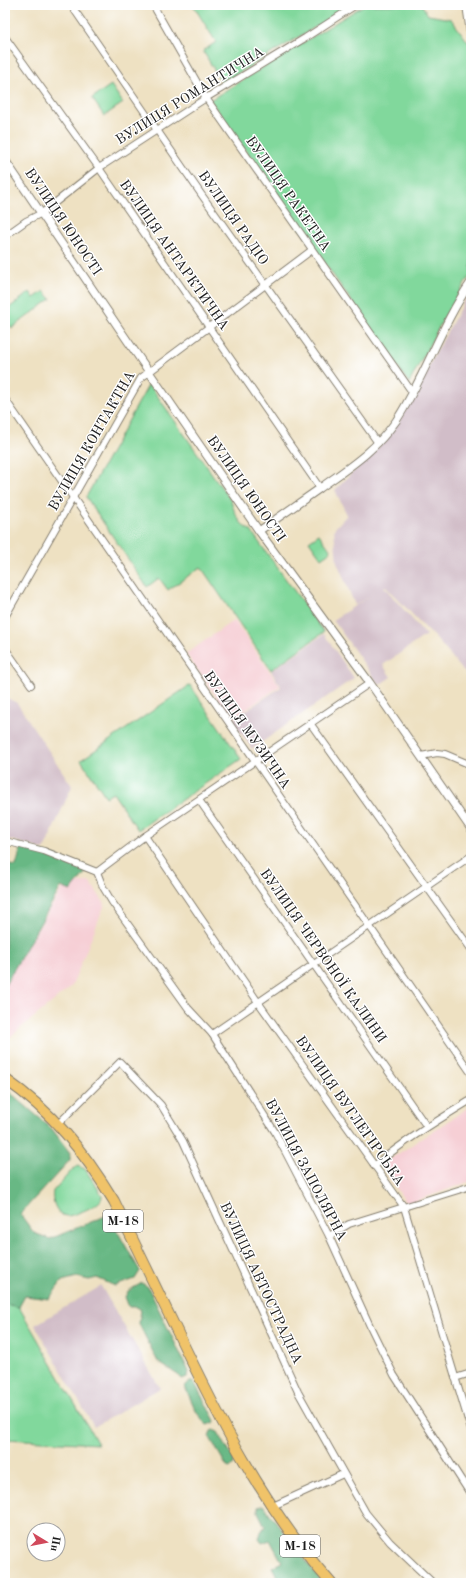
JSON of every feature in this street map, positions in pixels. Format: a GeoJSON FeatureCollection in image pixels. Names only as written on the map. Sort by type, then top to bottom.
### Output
{"type":"FeatureCollection","features":[{"type":"Feature","properties":{"kind":"highway","name":"М-18"},"geometry":{"type":"LineString","coordinates":[[5,1079],[39,1106],[58,1124],[82,1153],[114,1201],[196,1373],[246,1466],[292,1536],[331,1583]]}},
{"type":"Feature","properties":{"kind":"street","name":"ВУЛИЦЯ РАДІО"},"geometry":{"type":"LineString","coordinates":[[71,5],[157,130],[378,443]]}},
{"type":"Feature","properties":{"kind":"street","name":"ВУЛИЦЯ РАКЕТНА"},"geometry":{"type":"LineString","coordinates":[[153,5],[206,98],[412,392]]}},
{"type":"Feature","properties":{"kind":"street","name":"ВУЛИЦЯ РОМАНТИЧНА"},"geometry":{"type":"LineString","coordinates":[[5,236],[26,221],[42,213],[99,168],[206,98],[356,5]]}},
{"type":"Feature","properties":{"kind":"street"},"geometry":{"type":"LineString","coordinates":[[466,5],[471,40]]}},
{"type":"Feature","properties":{"kind":"street","name":"ВУЛИЦЯ АНТАРКТИЧНА"},"geometry":{"type":"LineString","coordinates":[[5,37],[99,168],[320,488]]}},
{"type":"Feature","properties":{"kind":"street","name":"ВУЛИЦЯ ЮНОСТІ"},"geometry":{"type":"LineString","coordinates":[[5,160],[259,531],[370,683],[471,829]]}},
{"type":"Feature","properties":{"kind":"street","name":"ВУЛИЦЯ КОНТАКТНА"},"geometry":{"type":"LineString","coordinates":[[5,617],[141,378],[312,250]]}},
{"type":"Feature","properties":{"kind":"street"},"geometry":{"type":"LineString","coordinates":[[259,531],[356,463],[378,443],[396,421],[453,312],[471,282]]}},
{"type":"Feature","properties":{"kind":"street","name":"ВУЛИЦЯ МУЗИЧНА"},"geometry":{"type":"LineString","coordinates":[[5,399],[73,496],[254,762],[370,926],[471,1073]]}},
{"type":"Feature","properties":{"kind":"street"},"geometry":{"type":"LineString","coordinates":[[5,648],[31,685]]}},
{"type":"Feature","properties":{"kind":"street"},"geometry":{"type":"LineString","coordinates":[[5,841],[44,851],[98,872],[145,836],[370,683]]}},
{"type":"Feature","properties":{"kind":"street"},"geometry":{"type":"LineString","coordinates":[[310,723],[471,949]]}},
{"type":"Feature","properties":{"kind":"street"},"geometry":{"type":"LineString","coordinates":[[421,756],[437,753],[445,754],[471,764]]}},
{"type":"Feature","properties":{"kind":"street","name":"ВУЛИЦЯ ЧЕРВОНОЇ КАЛИНИ"},"geometry":{"type":"LineString","coordinates":[[199,800],[427,1127]]}},
{"type":"Feature","properties":{"kind":"street","name":"ВУЛИЦЯ ВУГЛЕГІРСЬКА"},"geometry":{"type":"LineString","coordinates":[[145,836],[258,1002],[404,1207],[471,1430]]}},
{"type":"Feature","properties":{"kind":"street"},"geometry":{"type":"LineString","coordinates":[[212,1034],[471,856]]}},
{"type":"Feature","properties":{"kind":"street","name":"ВУЛИЦЯ ЗАПОЛЯРНА"},"geometry":{"type":"LineString","coordinates":[[98,872],[103,887],[134,935],[188,1008],[212,1034],[275,1132],[329,1236],[394,1375],[471,1495]]}},
{"type":"Feature","properties":{"kind":"street","name":"ВУЛИЦЯ АВТОСТРАДНА"},"geometry":{"type":"LineString","coordinates":[[58,1124],[120,1062],[161,1105],[182,1141],[207,1191],[226,1238],[298,1392],[343,1474],[366,1513],[390,1542],[433,1583]]}},
{"type":"Feature","properties":{"kind":"street"},"geometry":{"type":"LineString","coordinates":[[374,1166],[427,1127],[471,1100]]}},
{"type":"Feature","properties":{"kind":"street"},"geometry":{"type":"LineString","coordinates":[[329,1236],[349,1224],[471,1186]]}},
{"type":"Feature","properties":{"kind":"street"},"geometry":{"type":"LineString","coordinates":[[455,1378],[471,1373]]}},
{"type":"Feature","properties":{"kind":"street"},"geometry":{"type":"LineString","coordinates":[[273,1506],[343,1474]]}},
{"type":"Feature","properties":{"kind":"shaded area"},"geometry":{"type":"Polygon","coordinates":[[[471,288],[471,680],[439,642],[385,586],[384,587],[426,635],[383,665],[391,677],[379,685],[333,620],[373,594],[355,605],[337,562],[334,529],[347,515],[335,490],[380,445],[398,423],[471,288]]]}},
{"type":"Feature","properties":{"kind":"shaded area"},"geometry":{"type":"Polygon","coordinates":[[[234,620],[280,686],[232,719],[186,654],[234,620]]]}},
{"type":"Feature","properties":{"kind":"shaded area"},"geometry":{"type":"Polygon","coordinates":[[[324,634],[354,678],[252,749],[232,720],[281,687],[271,671],[324,634]]]}},
{"type":"Feature","properties":{"kind":"shaded area"},"geometry":{"type":"Polygon","coordinates":[[[5,697],[17,703],[72,786],[44,850],[5,838],[5,697]]]}},
{"type":"Feature","properties":{"kind":"shaded area"},"geometry":{"type":"Polygon","coordinates":[[[82,882],[90,882],[105,904],[72,986],[5,1041],[5,984],[62,889],[82,882]]]}},
{"type":"Feature","properties":{"kind":"shaded area"},"geometry":{"type":"Polygon","coordinates":[[[471,1106],[471,1181],[407,1204],[381,1165],[471,1106]]]}},
{"type":"Feature","properties":{"kind":"shaded area"},"geometry":{"type":"Polygon","coordinates":[[[101,1286],[160,1388],[94,1427],[35,1325],[101,1286]]]}},
{"type":"Feature","properties":{"kind":"green space"},"geometry":{"type":"Polygon","coordinates":[[[193,5],[352,5],[222,83],[203,51],[216,42],[193,5]]]}},
{"type":"Feature","properties":{"kind":"green space"},"geometry":{"type":"Polygon","coordinates":[[[364,5],[422,5],[428,15],[451,19],[471,46],[471,274],[445,316],[409,383],[210,100],[364,5]]]}},
{"type":"Feature","properties":{"kind":"green space"},"geometry":{"type":"Polygon","coordinates":[[[111,85],[123,103],[104,116],[92,98],[111,85]]]}},
{"type":"Feature","properties":{"kind":"green space"},"geometry":{"type":"Polygon","coordinates":[[[44,291],[51,299],[12,328],[5,319],[5,311],[30,292],[34,298],[44,291]]]}},
{"type":"Feature","properties":{"kind":"green space"},"geometry":{"type":"Polygon","coordinates":[[[149,384],[231,501],[240,522],[251,531],[324,632],[271,670],[201,567],[168,590],[159,578],[147,587],[86,497],[149,384]]]}},
{"type":"Feature","properties":{"kind":"green space"},"geometry":{"type":"Polygon","coordinates":[[[319,534],[331,551],[321,558],[309,541],[319,534]]]}},
{"type":"Feature","properties":{"kind":"green space"},"geometry":{"type":"Polygon","coordinates":[[[190,685],[241,759],[138,830],[113,793],[106,797],[81,760],[190,685]]]}},
{"type":"Feature","properties":{"kind":"green space"},"geometry":{"type":"Polygon","coordinates":[[[22,845],[89,868],[71,891],[61,887],[5,985],[5,864],[16,866],[22,845]]]}},
{"type":"Feature","properties":{"kind":"green space"},"geometry":{"type":"Polygon","coordinates":[[[5,1088],[52,1129],[70,1153],[70,1160],[20,1214],[34,1233],[50,1239],[108,1215],[140,1271],[135,1279],[115,1286],[97,1278],[89,1280],[77,1277],[62,1281],[49,1299],[25,1296],[19,1307],[5,1304],[5,1088]]]}},
{"type":"Feature","properties":{"kind":"green space"},"geometry":{"type":"Polygon","coordinates":[[[78,1166],[85,1169],[102,1197],[99,1202],[92,1207],[69,1216],[62,1215],[55,1206],[53,1191],[74,1168],[78,1166]]]}},
{"type":"Feature","properties":{"kind":"green space"},"geometry":{"type":"Polygon","coordinates":[[[142,1283],[148,1287],[189,1372],[187,1377],[182,1379],[158,1362],[139,1324],[141,1310],[137,1307],[129,1307],[125,1297],[128,1291],[142,1283]]]}},
{"type":"Feature","properties":{"kind":"green space"},"geometry":{"type":"Polygon","coordinates":[[[5,1304],[19,1307],[98,1444],[5,1439],[5,1304]]]}},
{"type":"Feature","properties":{"kind":"green space"},"geometry":{"type":"Polygon","coordinates":[[[194,1382],[215,1421],[214,1423],[207,1425],[197,1413],[185,1387],[186,1384],[194,1382]]]}},
{"type":"Feature","properties":{"kind":"green space"},"geometry":{"type":"Polygon","coordinates":[[[213,1430],[218,1432],[234,1460],[234,1464],[230,1468],[227,1467],[209,1436],[213,1430]]]}},
{"type":"Feature","properties":{"kind":"green space"},"geometry":{"type":"Polygon","coordinates":[[[263,1505],[323,1583],[281,1583],[272,1567],[282,1562],[270,1540],[262,1543],[259,1539],[265,1526],[258,1512],[258,1507],[263,1505]]]}}]}
